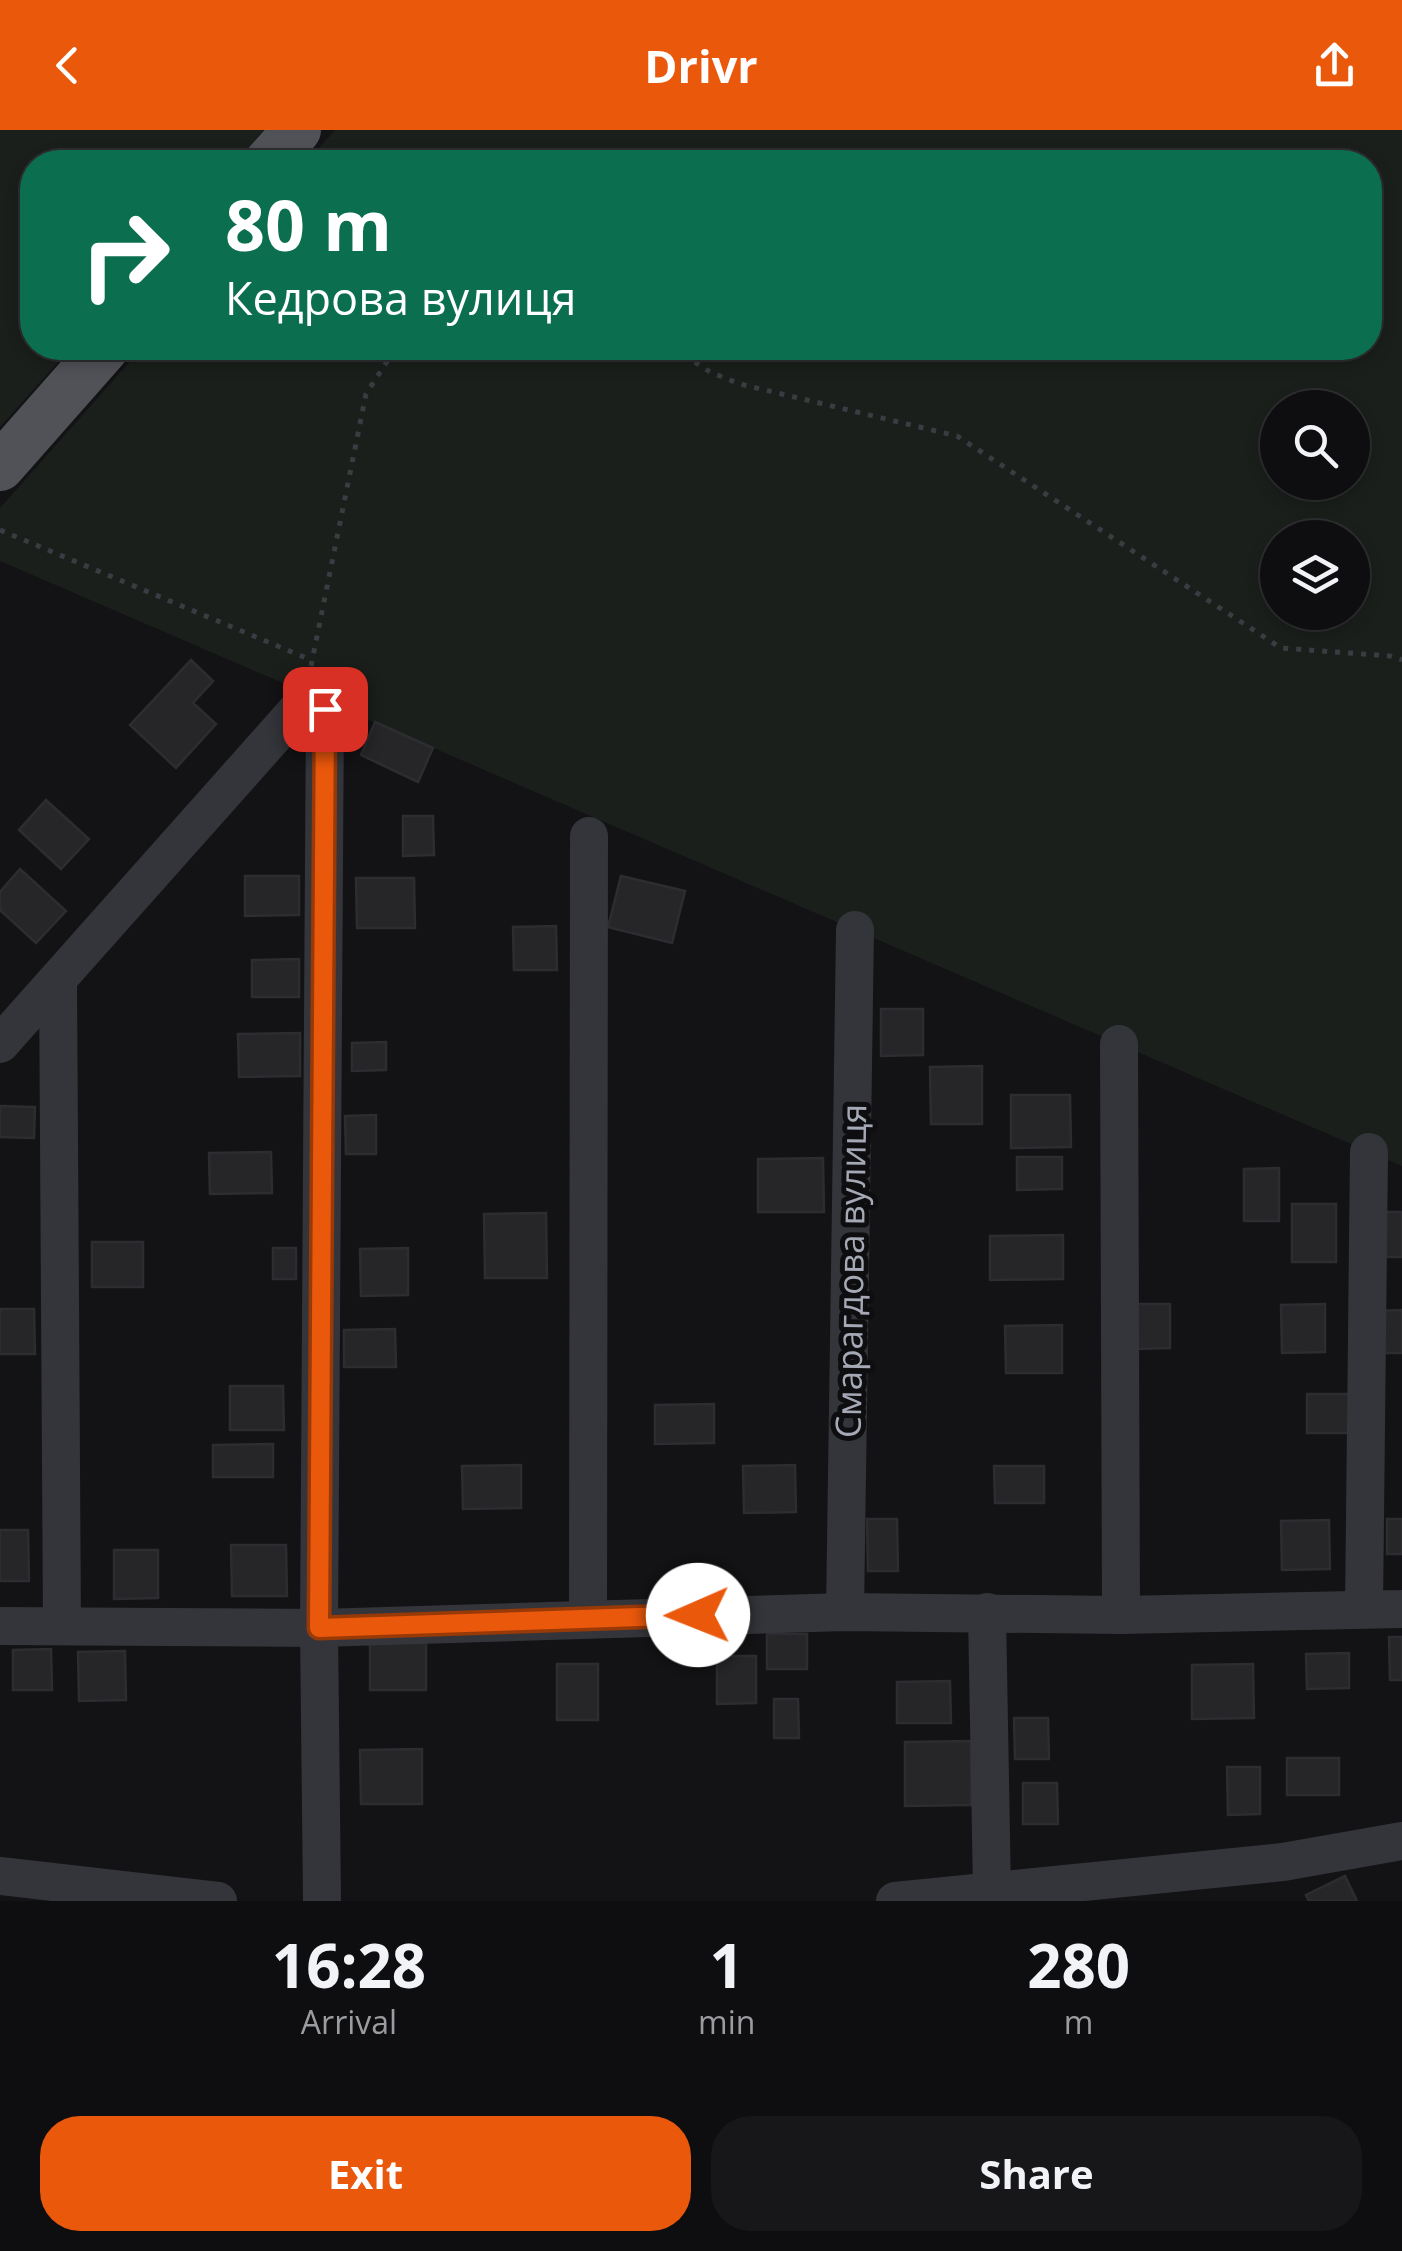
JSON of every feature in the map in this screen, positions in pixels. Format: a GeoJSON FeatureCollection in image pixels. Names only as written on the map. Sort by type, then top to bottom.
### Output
{"type":"FeatureCollection","features":[{"type":"Feature","properties":{"kind":"main road"},"geometry":{"type":"LineString","coordinates":[[279,150],[297,130]]}},
{"type":"Feature","properties":{"kind":"main road"},"geometry":{"type":"LineString","coordinates":[[0,467],[94,360]]}},
{"type":"Feature","properties":{"kind":"street"},"geometry":{"type":"LineString","coordinates":[[0,1044],[316,704]]}},
{"type":"Feature","properties":{"kind":"street"},"geometry":{"type":"LineString","coordinates":[[316,704],[322,1901]]}},
{"type":"Feature","properties":{"kind":"street"},"geometry":{"type":"LineString","coordinates":[[588,1618],[589,836]]}},
{"type":"Feature","properties":{"kind":"street","name":"Смарагдова вулиця"},"geometry":{"type":"LineString","coordinates":[[846,1612],[855,930]]}},
{"type":"Feature","properties":{"kind":"street"},"geometry":{"type":"LineString","coordinates":[[58,979],[62,1626]]}},
{"type":"Feature","properties":{"kind":"street"},"geometry":{"type":"LineString","coordinates":[[1119,1044],[1121,1615]]}},
{"type":"Feature","properties":{"kind":"street"},"geometry":{"type":"LineString","coordinates":[[1364,1609],[1370,1152]]}},
{"type":"Feature","properties":{"kind":"street"},"geometry":{"type":"LineString","coordinates":[[0,1626],[319,1628],[846,1612],[1121,1615],[1402,1609]]}},
{"type":"Feature","properties":{"kind":"street"},"geometry":{"type":"LineString","coordinates":[[969,1896],[988,1612]]}},
{"type":"Feature","properties":{"kind":"street"},"geometry":{"type":"LineString","coordinates":[[895,1901],[1283,1862],[1402,1842]]}},
{"type":"Feature","properties":{"kind":"street"},"geometry":{"type":"LineString","coordinates":[[0,1876],[218,1901]]}},
{"type":"Feature","properties":{"kind":"path"},"geometry":{"type":"LineString","coordinates":[[316,704],[311,660],[366,394],[388,360]]}},
{"type":"Feature","properties":{"kind":"path"},"geometry":{"type":"LineString","coordinates":[[692,360],[740,384],[956,436],[1281,648],[1402,660]]}},
{"type":"Feature","properties":{"kind":"path"},"geometry":{"type":"LineString","coordinates":[[0,530],[311,660]]}},
{"type":"Feature","properties":{"kind":"shaded area"},"geometry":{"type":"Polygon","coordinates":[[[0,130],[264,130],[246,150],[20,150],[20,360],[60,360],[0,427],[0,130]]]}},
{"type":"Feature","properties":{"kind":"shaded area"},"geometry":{"type":"Polygon","coordinates":[[[335,130],[1402,130],[1402,1166],[0,561],[0,508],[131,360],[1382,360],[1382,150],[317,150],[335,130]]]}},
{"type":"Feature","properties":{"kind":"building"},"geometry":{"type":"Polygon","coordinates":[[[191,660],[213,681],[193,703],[216,724],[176,768],[130,725],[191,660]]]}},
{"type":"Feature","properties":{"kind":"building"},"geometry":{"type":"Polygon","coordinates":[[[375,722],[433,748],[418,782],[361,755],[375,722]]]}},
{"type":"Feature","properties":{"kind":"building"},"geometry":{"type":"Polygon","coordinates":[[[46,800],[89,839],[61,869],[19,830],[46,800]]]}},
{"type":"Feature","properties":{"kind":"building"},"geometry":{"type":"Polygon","coordinates":[[[403,816],[433,816],[434,855],[403,856],[403,816]]]}},
{"type":"Feature","properties":{"kind":"building"},"geometry":{"type":"Polygon","coordinates":[[[20,869],[66,911],[36,943],[0,910],[0,892],[20,869]]]}},
{"type":"Feature","properties":{"kind":"building"},"geometry":{"type":"Polygon","coordinates":[[[245,876],[299,876],[299,915],[245,916],[245,876]]]}},
{"type":"Feature","properties":{"kind":"building"},"geometry":{"type":"Polygon","coordinates":[[[621,876],[685,891],[672,943],[608,927],[621,876]]]}},
{"type":"Feature","properties":{"kind":"building"},"geometry":{"type":"Polygon","coordinates":[[[356,878],[414,878],[415,928],[357,928],[356,878]]]}},
{"type":"Feature","properties":{"kind":"building"},"geometry":{"type":"Polygon","coordinates":[[[556,926],[557,970],[514,970],[513,927],[556,926]]]}},
{"type":"Feature","properties":{"kind":"building"},"geometry":{"type":"Polygon","coordinates":[[[299,959],[299,997],[252,997],[252,960],[299,959]]]}},
{"type":"Feature","properties":{"kind":"building"},"geometry":{"type":"Polygon","coordinates":[[[881,1009],[923,1009],[923,1055],[881,1056],[881,1009]]]}},
{"type":"Feature","properties":{"kind":"building"},"geometry":{"type":"Polygon","coordinates":[[[300,1033],[300,1076],[239,1077],[238,1034],[300,1033]]]}},
{"type":"Feature","properties":{"kind":"building"},"geometry":{"type":"Polygon","coordinates":[[[386,1042],[386,1070],[352,1071],[352,1043],[386,1042]]]}},
{"type":"Feature","properties":{"kind":"building"},"geometry":{"type":"Polygon","coordinates":[[[982,1066],[982,1124],[931,1124],[930,1067],[982,1066]]]}},
{"type":"Feature","properties":{"kind":"building"},"geometry":{"type":"Polygon","coordinates":[[[1011,1095],[1070,1095],[1071,1147],[1011,1148],[1011,1095]]]}},
{"type":"Feature","properties":{"kind":"building"},"geometry":{"type":"Polygon","coordinates":[[[0,1106],[35,1107],[34,1138],[0,1137],[0,1106]]]}},
{"type":"Feature","properties":{"kind":"building"},"geometry":{"type":"Polygon","coordinates":[[[376,1115],[376,1154],[346,1154],[345,1116],[376,1115]]]}},
{"type":"Feature","properties":{"kind":"building"},"geometry":{"type":"Polygon","coordinates":[[[271,1152],[272,1193],[210,1194],[209,1153],[271,1152]]]}},
{"type":"Feature","properties":{"kind":"building"},"geometry":{"type":"Polygon","coordinates":[[[1017,1157],[1062,1157],[1062,1189],[1017,1190],[1017,1157]]]}},
{"type":"Feature","properties":{"kind":"building"},"geometry":{"type":"Polygon","coordinates":[[[823,1158],[824,1212],[758,1212],[758,1159],[823,1158]]]}},
{"type":"Feature","properties":{"kind":"building"},"geometry":{"type":"Polygon","coordinates":[[[1279,1168],[1279,1221],[1244,1221],[1244,1169],[1279,1168]]]}},
{"type":"Feature","properties":{"kind":"building"},"geometry":{"type":"Polygon","coordinates":[[[1292,1204],[1336,1204],[1336,1262],[1292,1262],[1292,1204]]]}},
{"type":"Feature","properties":{"kind":"building"},"geometry":{"type":"Polygon","coordinates":[[[1382,1212],[1402,1212],[1402,1257],[1383,1257],[1382,1212]]]}},
{"type":"Feature","properties":{"kind":"building"},"geometry":{"type":"Polygon","coordinates":[[[546,1213],[547,1278],[485,1278],[484,1214],[546,1213]]]}},
{"type":"Feature","properties":{"kind":"building"},"geometry":{"type":"Polygon","coordinates":[[[1063,1235],[1063,1279],[990,1280],[990,1236],[1063,1235]]]}},
{"type":"Feature","properties":{"kind":"building"},"geometry":{"type":"Polygon","coordinates":[[[92,1242],[143,1242],[143,1287],[92,1287],[92,1242]]]}},
{"type":"Feature","properties":{"kind":"building"},"geometry":{"type":"Polygon","coordinates":[[[273,1248],[296,1248],[296,1279],[273,1279],[273,1248]]]}},
{"type":"Feature","properties":{"kind":"building"},"geometry":{"type":"Polygon","coordinates":[[[408,1248],[408,1295],[361,1296],[360,1249],[408,1248]]]}},
{"type":"Feature","properties":{"kind":"building"},"geometry":{"type":"Polygon","coordinates":[[[1131,1304],[1170,1304],[1170,1348],[1131,1349],[1131,1304]]]}},
{"type":"Feature","properties":{"kind":"building"},"geometry":{"type":"Polygon","coordinates":[[[1325,1304],[1325,1352],[1282,1353],[1281,1305],[1325,1304]]]}},
{"type":"Feature","properties":{"kind":"building"},"geometry":{"type":"Polygon","coordinates":[[[0,1309],[34,1309],[35,1354],[0,1354],[0,1309]]]}},
{"type":"Feature","properties":{"kind":"building"},"geometry":{"type":"Polygon","coordinates":[[[1402,1310],[1402,1353],[1378,1353],[1378,1311],[1402,1310]]]}},
{"type":"Feature","properties":{"kind":"building"},"geometry":{"type":"Polygon","coordinates":[[[1062,1325],[1062,1373],[1006,1373],[1005,1326],[1062,1325]]]}},
{"type":"Feature","properties":{"kind":"building"},"geometry":{"type":"Polygon","coordinates":[[[395,1329],[396,1367],[344,1367],[344,1330],[395,1329]]]}},
{"type":"Feature","properties":{"kind":"building"},"geometry":{"type":"Polygon","coordinates":[[[230,1386],[283,1386],[284,1430],[230,1430],[230,1386]]]}},
{"type":"Feature","properties":{"kind":"building"},"geometry":{"type":"Polygon","coordinates":[[[1307,1394],[1351,1394],[1352,1433],[1307,1433],[1307,1394]]]}},
{"type":"Feature","properties":{"kind":"building"},"geometry":{"type":"Polygon","coordinates":[[[714,1404],[714,1443],[655,1444],[655,1405],[714,1404]]]}},
{"type":"Feature","properties":{"kind":"building"},"geometry":{"type":"Polygon","coordinates":[[[273,1444],[273,1477],[213,1477],[213,1445],[273,1444]]]}},
{"type":"Feature","properties":{"kind":"building"},"geometry":{"type":"Polygon","coordinates":[[[521,1465],[521,1508],[463,1509],[462,1466],[521,1465]]]}},
{"type":"Feature","properties":{"kind":"building"},"geometry":{"type":"Polygon","coordinates":[[[795,1465],[796,1512],[744,1513],[743,1466],[795,1465]]]}},
{"type":"Feature","properties":{"kind":"building"},"geometry":{"type":"Polygon","coordinates":[[[994,1466],[1044,1466],[1044,1503],[995,1503],[994,1466]]]}},
{"type":"Feature","properties":{"kind":"building"},"geometry":{"type":"Polygon","coordinates":[[[867,1519],[897,1519],[898,1571],[868,1571],[867,1519]]]}},
{"type":"Feature","properties":{"kind":"building"},"geometry":{"type":"Polygon","coordinates":[[[1387,1519],[1402,1519],[1402,1554],[1387,1554],[1387,1519]]]}},
{"type":"Feature","properties":{"kind":"building"},"geometry":{"type":"Polygon","coordinates":[[[1329,1520],[1330,1569],[1282,1570],[1281,1521],[1329,1520]]]}},
{"type":"Feature","properties":{"kind":"building"},"geometry":{"type":"Polygon","coordinates":[[[0,1530],[28,1530],[29,1581],[0,1581],[0,1530]]]}},
{"type":"Feature","properties":{"kind":"building"},"geometry":{"type":"Polygon","coordinates":[[[231,1545],[286,1545],[287,1596],[232,1596],[231,1545]]]}},
{"type":"Feature","properties":{"kind":"building"},"geometry":{"type":"Polygon","coordinates":[[[114,1550],[158,1550],[158,1598],[114,1599],[114,1550]]]}},
{"type":"Feature","properties":{"kind":"building"},"geometry":{"type":"Polygon","coordinates":[[[767,1634],[807,1634],[807,1669],[767,1669],[767,1634]]]}},
{"type":"Feature","properties":{"kind":"building"},"geometry":{"type":"Polygon","coordinates":[[[1389,1637],[1402,1637],[1402,1680],[1390,1680],[1389,1637]]]}},
{"type":"Feature","properties":{"kind":"building"},"geometry":{"type":"Polygon","coordinates":[[[426,1640],[426,1690],[370,1690],[370,1641],[426,1640]]]}},
{"type":"Feature","properties":{"kind":"building"},"geometry":{"type":"Polygon","coordinates":[[[51,1649],[52,1690],[13,1690],[13,1650],[51,1649]]]}},
{"type":"Feature","properties":{"kind":"building"},"geometry":{"type":"Polygon","coordinates":[[[125,1651],[126,1700],[79,1701],[78,1652],[125,1651]]]}},
{"type":"Feature","properties":{"kind":"building"},"geometry":{"type":"Polygon","coordinates":[[[1349,1653],[1349,1688],[1307,1689],[1306,1654],[1349,1653]]]}},
{"type":"Feature","properties":{"kind":"building"},"geometry":{"type":"Polygon","coordinates":[[[717,1656],[756,1656],[756,1703],[717,1704],[717,1656]]]}},
{"type":"Feature","properties":{"kind":"building"},"geometry":{"type":"Polygon","coordinates":[[[557,1664],[598,1664],[598,1720],[557,1720],[557,1664]]]}},
{"type":"Feature","properties":{"kind":"building"},"geometry":{"type":"Polygon","coordinates":[[[1253,1664],[1254,1718],[1192,1719],[1192,1665],[1253,1664]]]}},
{"type":"Feature","properties":{"kind":"building"},"geometry":{"type":"Polygon","coordinates":[[[950,1681],[951,1723],[897,1723],[897,1682],[950,1681]]]}},
{"type":"Feature","properties":{"kind":"building"},"geometry":{"type":"Polygon","coordinates":[[[774,1699],[798,1699],[799,1738],[774,1738],[774,1699]]]}},
{"type":"Feature","properties":{"kind":"building"},"geometry":{"type":"Polygon","coordinates":[[[1014,1718],[1048,1718],[1049,1759],[1015,1759],[1014,1718]]]}},
{"type":"Feature","properties":{"kind":"building"},"geometry":{"type":"Polygon","coordinates":[[[971,1741],[971,1805],[905,1806],[905,1742],[971,1741]]]}},
{"type":"Feature","properties":{"kind":"building"},"geometry":{"type":"Polygon","coordinates":[[[422,1749],[422,1804],[361,1804],[360,1750],[422,1749]]]}},
{"type":"Feature","properties":{"kind":"building"},"geometry":{"type":"Polygon","coordinates":[[[1287,1758],[1339,1758],[1339,1795],[1287,1795],[1287,1758]]]}},
{"type":"Feature","properties":{"kind":"building"},"geometry":{"type":"Polygon","coordinates":[[[1227,1767],[1260,1767],[1260,1814],[1228,1815],[1227,1767]]]}},
{"type":"Feature","properties":{"kind":"building"},"geometry":{"type":"Polygon","coordinates":[[[1023,1783],[1057,1783],[1058,1824],[1023,1824],[1023,1783]]]}},
{"type":"Feature","properties":{"kind":"building"},"geometry":{"type":"Polygon","coordinates":[[[1345,1876],[1357,1901],[1309,1901],[1306,1895],[1345,1876]]]}},
{"type":"Feature","properties":{"kind":"route"},"geometry":{"type":"LineString","coordinates":[[325,709],[319,1628],[698,1615]]}}]}
